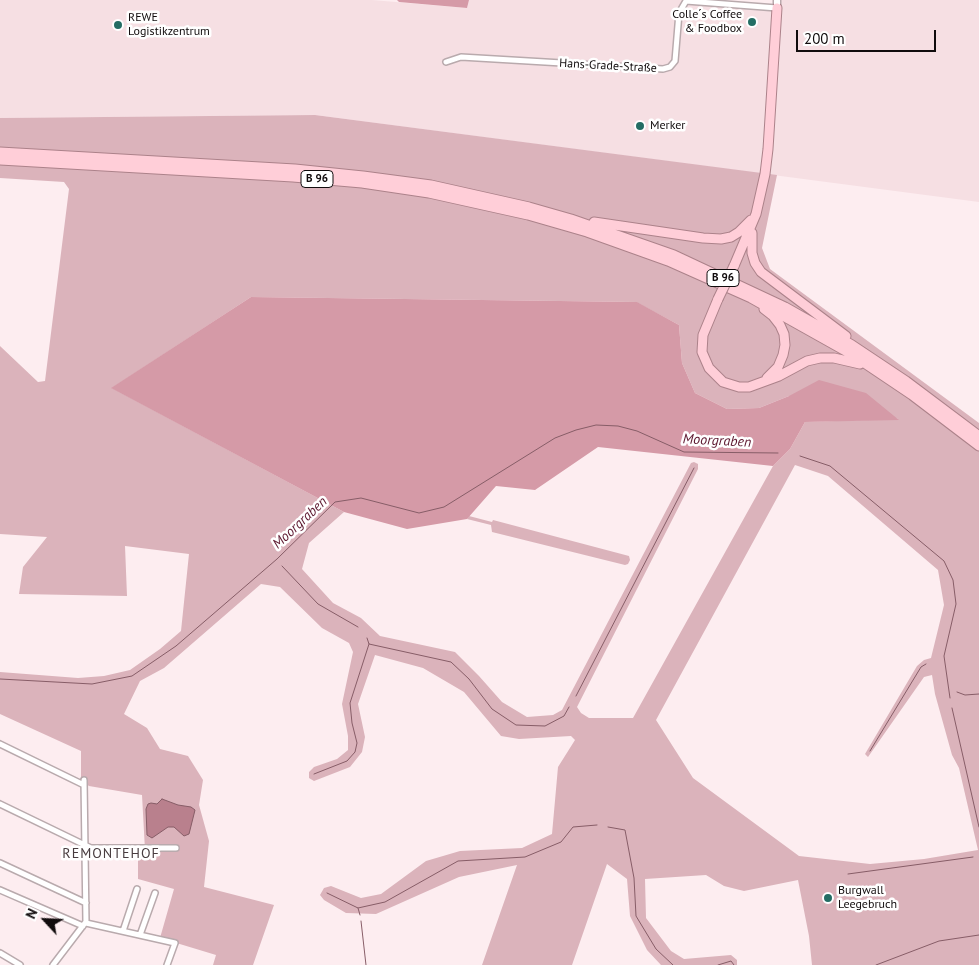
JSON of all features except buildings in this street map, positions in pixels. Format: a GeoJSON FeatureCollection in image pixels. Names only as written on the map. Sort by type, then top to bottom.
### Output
{"type":"FeatureCollection","features":[{"type":"Feature","properties":{"kind":"highway"},"geometry":{"type":"LineString","coordinates":[[777,4],[768,149],[764,182],[750,247],[755,263],[761,272],[853,341],[868,355]]}},
{"type":"Feature","properties":{"kind":"highway","name":"B 96"},"geometry":{"type":"LineString","coordinates":[[0,152],[295,169],[363,176],[431,185],[529,207],[571,219],[674,255],[785,307],[868,355],[979,436]]}},
{"type":"Feature","properties":{"kind":"highway","name":"B 96"},"geometry":{"type":"LineString","coordinates":[[0,160],[292,177],[362,183],[429,193],[528,215],[587,232],[668,261],[751,298],[808,329],[912,395],[979,446]]}},
{"type":"Feature","properties":{"kind":"highway"},"geometry":{"type":"LineString","coordinates":[[571,219],[721,239],[731,237],[739,232],[756,214]]}},
{"type":"Feature","properties":{"kind":"highway"},"geometry":{"type":"LineString","coordinates":[[756,214],[704,335],[702,352],[705,361],[715,375],[723,382],[739,387],[749,387],[779,376],[797,365],[820,358],[849,360],[872,368]]}},
{"type":"Feature","properties":{"kind":"highway"},"geometry":{"type":"LineString","coordinates":[[751,298],[773,316],[784,334],[785,345],[778,366],[772,374],[759,384]]}},
{"type":"Feature","properties":{"kind":"street","name":"Hans-Grade-Straße"},"geometry":{"type":"LineString","coordinates":[[446,62],[461,57],[663,69],[670,67],[675,61],[680,13],[686,1],[777,4]]}},
{"type":"Feature","properties":{"kind":"street"},"geometry":{"type":"LineString","coordinates":[[0,744],[84,782],[85,924],[53,965]]}},
{"type":"Feature","properties":{"kind":"street"},"geometry":{"type":"LineString","coordinates":[[0,804],[91,848],[176,848]]}},
{"type":"Feature","properties":{"kind":"street"},"geometry":{"type":"LineString","coordinates":[[0,863],[86,903]]}},
{"type":"Feature","properties":{"kind":"street"},"geometry":{"type":"LineString","coordinates":[[123,931],[137,889]]}},
{"type":"Feature","properties":{"kind":"street"},"geometry":{"type":"LineString","coordinates":[[0,890],[85,924],[175,943],[167,965]]}},
{"type":"Feature","properties":{"kind":"street"},"geometry":{"type":"LineString","coordinates":[[140,935],[155,893]]}},
{"type":"Feature","properties":{"kind":"street"},"geometry":{"type":"LineString","coordinates":[[0,953],[20,965]]}},
{"type":"Feature","properties":{"kind":"shaded area"},"geometry":{"type":"Polygon","coordinates":[[[0,0],[372,0],[467,8],[469,0],[702,0],[776,7],[777,0],[979,0],[979,202],[315,115],[0,118],[0,0]]]}},
{"type":"Feature","properties":{"kind":"shaded area"},"geometry":{"type":"Polygon","coordinates":[[[397,0],[469,0],[467,8],[399,2],[397,0]]]}},
{"type":"Feature","properties":{"kind":"shaded area"},"geometry":{"type":"Polygon","coordinates":[[[315,115],[777,175],[762,248],[770,269],[979,423],[979,965],[812,965],[809,936],[798,880],[744,891],[724,886],[706,875],[645,879],[646,918],[671,951],[684,959],[731,955],[737,960],[737,965],[661,965],[647,950],[630,916],[627,879],[607,864],[572,965],[482,965],[517,865],[459,877],[376,914],[346,913],[324,900],[320,895],[324,888],[331,886],[361,898],[381,894],[426,861],[460,851],[522,848],[552,834],[558,767],[575,740],[571,736],[519,739],[501,736],[464,692],[423,668],[375,655],[358,704],[365,737],[362,752],[350,767],[314,781],[309,778],[309,772],[314,767],[337,759],[348,750],[348,736],[342,704],[353,652],[349,643],[322,628],[280,587],[261,584],[164,668],[140,681],[124,714],[147,728],[160,749],[188,756],[203,780],[199,805],[209,841],[204,887],[274,905],[253,965],[213,965],[216,955],[160,938],[174,889],[138,879],[138,850],[145,850],[142,795],[89,786],[81,780],[81,751],[0,714],[0,672],[78,678],[104,676],[130,670],[160,649],[181,631],[189,554],[125,546],[127,596],[19,594],[23,567],[47,537],[0,534],[0,346],[38,382],[45,381],[69,189],[64,182],[0,178],[0,118],[315,115]],[[251,297],[112,388],[344,512],[309,543],[302,569],[333,603],[361,618],[380,636],[455,652],[502,702],[527,717],[553,715],[562,710],[691,463],[698,464],[698,469],[577,707],[581,713],[589,718],[633,718],[773,466],[790,449],[805,422],[898,419],[789,396],[759,408],[727,409],[695,393],[682,363],[679,325],[636,302],[251,297]],[[795,465],[656,720],[693,778],[799,856],[870,864],[924,859],[978,850],[959,768],[952,755],[935,694],[932,675],[924,677],[868,757],[865,754],[917,666],[924,660],[931,658],[944,605],[938,570],[828,476],[795,465]]]}},
{"type":"Feature","properties":{"kind":"shaded area"},"geometry":{"type":"Polygon","coordinates":[[[251,297],[637,302],[679,325],[682,363],[695,393],[727,409],[759,408],[789,396],[819,380],[866,393],[899,420],[805,422],[790,449],[773,466],[598,447],[535,490],[496,486],[467,519],[407,529],[344,512],[111,388],[251,297]]]}},
{"type":"Feature","properties":{"kind":"shaded area"},"geometry":{"type":"Polygon","coordinates":[[[469,516],[492,522],[493,520],[629,556],[630,560],[625,565],[492,532],[491,525],[467,519],[469,516]]]}},
{"type":"Feature","properties":{"kind":"shaded area"},"geometry":{"type":"Polygon","coordinates":[[[162,799],[178,805],[191,807],[195,810],[189,834],[184,836],[174,827],[168,827],[152,838],[147,835],[146,809],[148,804],[157,804],[162,799]]]}},
{"type":"Feature","properties":{"kind":"waterway","name":"Moorgraben"},"geometry":{"type":"LineString","coordinates":[[0,679],[92,684],[132,676],[176,646],[277,559],[335,502],[361,498],[419,513],[444,507],[555,438],[576,430],[596,425],[618,426],[637,431],[684,452],[778,453]]}},
{"type":"Feature","properties":{"kind":"waterway","name":"Moorgraben"},"geometry":{"type":"LineString","coordinates":[[800,456],[830,466],[944,561],[953,580],[956,604],[944,656],[950,698]]}},
{"type":"Feature","properties":{"kind":"waterway"},"geometry":{"type":"LineString","coordinates":[[576,696],[694,468]]}},
{"type":"Feature","properties":{"kind":"waterway"},"geometry":{"type":"LineString","coordinates":[[282,566],[318,604],[358,627]]}},
{"type":"Feature","properties":{"kind":"waterway"},"geometry":{"type":"LineString","coordinates":[[367,638],[369,644],[451,662],[469,679],[492,709],[516,725],[545,726],[564,716],[569,707]]}},
{"type":"Feature","properties":{"kind":"waterway"},"geometry":{"type":"LineString","coordinates":[[314,774],[347,761],[355,752],[357,743],[350,703],[369,644]]}},
{"type":"Feature","properties":{"kind":"waterway"},"geometry":{"type":"LineString","coordinates":[[870,751],[921,667],[926,664]]}},
{"type":"Feature","properties":{"kind":"waterway"},"geometry":{"type":"LineString","coordinates":[[957,692],[965,695],[979,694]]}},
{"type":"Feature","properties":{"kind":"waterway","name":"Moorgraben"},"geometry":{"type":"LineString","coordinates":[[952,708],[979,827]]}},
{"type":"Feature","properties":{"kind":"waterway"},"geometry":{"type":"LineString","coordinates":[[327,893],[358,908],[385,902],[458,861],[525,857],[561,842],[573,827],[597,825]]}},
{"type":"Feature","properties":{"kind":"waterway"},"geometry":{"type":"LineString","coordinates":[[608,827],[625,830],[634,878],[636,916],[656,949],[673,965]]}},
{"type":"Feature","properties":{"kind":"waterway"},"geometry":{"type":"LineString","coordinates":[[848,874],[973,857]]}},
{"type":"Feature","properties":{"kind":"waterway"},"geometry":{"type":"LineString","coordinates":[[358,908],[360,915]]}},
{"type":"Feature","properties":{"kind":"waterway"},"geometry":{"type":"LineString","coordinates":[[361,921],[366,965]]}},
{"type":"Feature","properties":{"kind":"waterway"},"geometry":{"type":"LineString","coordinates":[[876,965],[939,941],[979,935]]}},
{"type":"Feature","properties":{"kind":"waterway"},"geometry":{"type":"LineString","coordinates":[[718,965],[731,961],[734,965]]}},
{"type":"Feature","properties":{"kind":"place","name":"Colle´s Coffee & Foodbox"},"geometry":{"type":"Point","coordinates":[752,22]}},
{"type":"Feature","properties":{"kind":"place","name":"REWE Logistikzentrum"},"geometry":{"type":"Point","coordinates":[118,25]}},
{"type":"Feature","properties":{"kind":"place","name":"Merker"},"geometry":{"type":"Point","coordinates":[640,126]}},
{"type":"Feature","properties":{"kind":"place","name":"Burgwall Leegebruch"},"geometry":{"type":"Point","coordinates":[828,898]}},
{"type":"Feature","properties":{"kind":"district","name":"REMONTEHOF"},"geometry":{"type":"Point","coordinates":[111,854]}}]}
